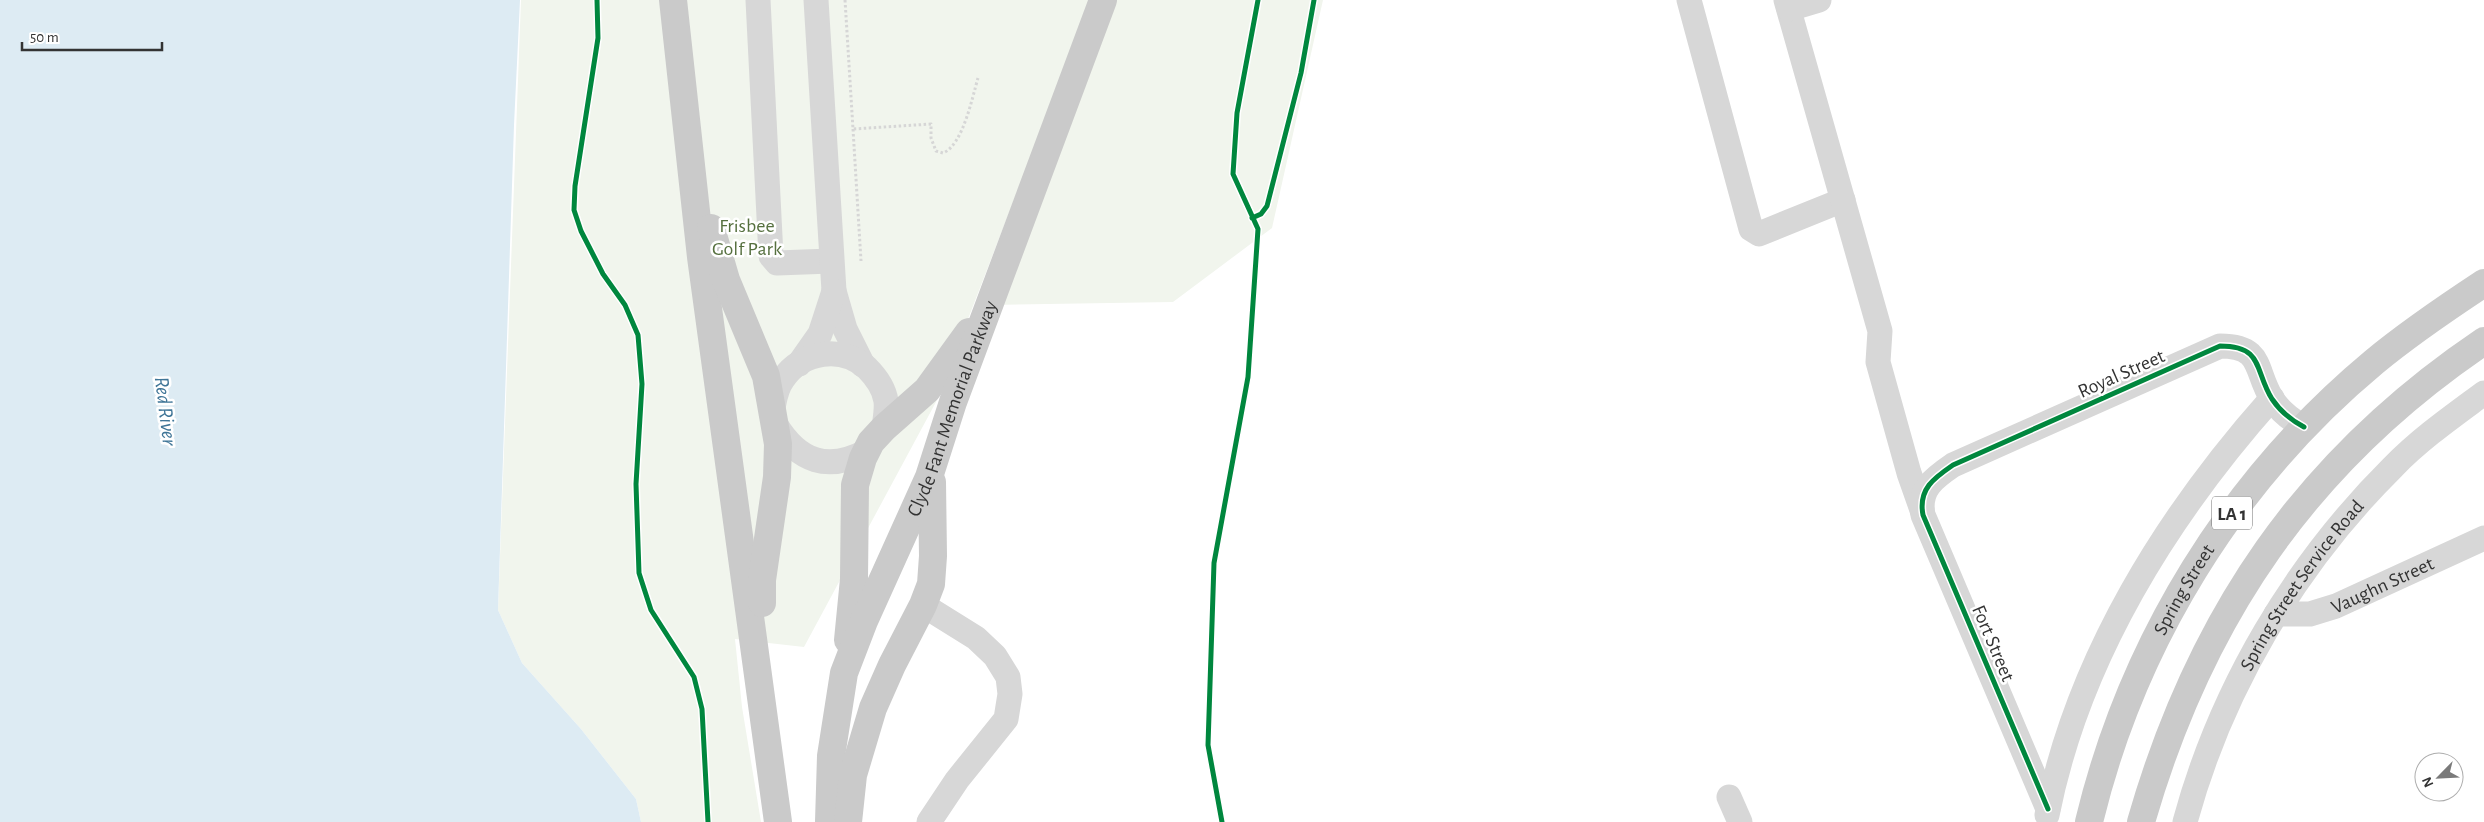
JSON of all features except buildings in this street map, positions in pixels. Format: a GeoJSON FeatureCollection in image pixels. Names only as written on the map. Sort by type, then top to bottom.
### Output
{"type":"FeatureCollection","features":[{"type":"Feature","properties":{"kind":"main road"},"geometry":{"type":"LineString","coordinates":[[673,0],[722,419],[748,594],[778,822]]}},
{"type":"Feature","properties":{"kind":"main road","name":"Clyde Fant Memorial Parkway"},"geometry":{"type":"LineString","coordinates":[[829,822],[831,756],[844,674],[864,621],[914,512],[937,455],[953,402],[1103,0]]}},
{"type":"Feature","properties":{"kind":"main road"},"geometry":{"type":"LineString","coordinates":[[684,105],[711,227],[726,280],[766,376],[778,444],[777,477],[762,580],[770,762]]}},
{"type":"Feature","properties":{"kind":"main road","name":"Spring Street"},"geometry":{"type":"LineString","coordinates":[[2089,822],[2117,727],[2134,683],[2165,618],[2219,530],[2250,490],[2304,427],[2374,362],[2441,311],[2484,282]]}},
{"type":"Feature","properties":{"kind":"main road"},"geometry":{"type":"LineString","coordinates":[[844,674],[854,579],[854,485],[867,451],[884,428],[926,390],[989,305]]}},
{"type":"Feature","properties":{"kind":"main road","name":"LA 1"},"geometry":{"type":"LineString","coordinates":[[2141,822],[2155,772],[2178,710],[2206,649],[2239,590],[2277,535],[2320,483],[2361,440],[2405,399],[2484,341]]}},
{"type":"Feature","properties":{"kind":"main road"},"geometry":{"type":"LineString","coordinates":[[848,822],[853,774],[873,708],[892,665],[923,605],[931,584],[933,556],[932,486],[937,455]]}},
{"type":"Feature","properties":{"kind":"street"},"geometry":{"type":"LineString","coordinates":[[758,0],[771,256],[777,263],[831,261]]}},
{"type":"Feature","properties":{"kind":"street"},"geometry":{"type":"LineString","coordinates":[[816,0],[834,291],[845,329],[863,365]]}},
{"type":"Feature","properties":{"kind":"street"},"geometry":{"type":"LineString","coordinates":[[1688,0],[1751,229],[1759,234],[1843,200]]}},
{"type":"Feature","properties":{"kind":"street"},"geometry":{"type":"LineString","coordinates":[[1819,0],[1787,4],[1880,331],[1878,362],[1923,515]]}},
{"type":"Feature","properties":{"kind":"street"},"geometry":{"type":"LineString","coordinates":[[799,364],[820,334],[834,291]]}},
{"type":"Feature","properties":{"kind":"street","name":"Royal Street"},"geometry":{"type":"LineString","coordinates":[[1926,488],[1931,481],[1953,465],[2220,346],[2237,346],[2247,350],[2254,358],[2272,398],[2286,415],[2304,427]]}},
{"type":"Feature","properties":{"kind":"street"},"geometry":{"type":"LineString","coordinates":[[867,451],[839,461],[814,460],[793,447],[774,417],[776,392],[783,378],[805,359],[823,353],[841,355],[858,360],[881,386],[886,400],[884,428]]}},
{"type":"Feature","properties":{"kind":"street","name":"Spring Street Service Road"},"geometry":{"type":"LineString","coordinates":[[2185,822],[2199,777],[2225,709],[2276,614],[2321,548],[2368,492],[2394,465],[2424,439],[2484,394]]}},
{"type":"Feature","properties":{"kind":"street"},"geometry":{"type":"LineString","coordinates":[[2047,816],[2068,737],[2092,674],[2135,586],[2181,512],[2209,472],[2272,398]]}},
{"type":"Feature","properties":{"kind":"street","name":"Fort Street"},"geometry":{"type":"LineString","coordinates":[[1926,488],[1921,506],[1923,515],[2047,816]]}},
{"type":"Feature","properties":{"kind":"street","name":"Vaughn Street"},"geometry":{"type":"LineString","coordinates":[[2276,614],[2310,614],[2336,606],[2484,538]]}},
{"type":"Feature","properties":{"kind":"street"},"geometry":{"type":"LineString","coordinates":[[923,605],[976,638],[994,656],[1008,677],[1010,694],[1006,719],[957,780],[929,822]]}},
{"type":"Feature","properties":{"kind":"street"},"geometry":{"type":"LineString","coordinates":[[1729,797],[1740,822]]}},
{"type":"Feature","properties":{"kind":"path"},"geometry":{"type":"LineString","coordinates":[[845,0],[861,261]]}},
{"type":"Feature","properties":{"kind":"path"},"geometry":{"type":"LineString","coordinates":[[853,129],[931,124],[933,144],[936,151],[943,154],[951,150],[961,132],[978,78]]}},
{"type":"Feature","properties":{"kind":"green space","name":"Frisbee Golf Park"},"geometry":{"type":"Polygon","coordinates":[[[521,0],[1091,0],[936,402],[804,647],[735,639],[742,707],[761,822],[641,822],[636,799],[581,729],[522,663],[498,610],[521,0]]]}},
{"type":"Feature","properties":{"kind":"green space"},"geometry":{"type":"Polygon","coordinates":[[[1111,0],[1323,0],[1272,228],[1173,302],[989,305],[1111,0]]]}},
{"type":"Feature","properties":{"kind":"water","name":"Red River"},"geometry":{"type":"Polygon","coordinates":[[[0,0],[520,0],[498,610],[522,663],[581,729],[636,799],[641,822],[0,822],[0,0]]]}},
{"type":"Feature","properties":{"kind":"cycle path"},"geometry":{"type":"LineString","coordinates":[[597,0],[598,38],[575,186],[574,210],[581,231],[603,274],[625,305],[638,335],[642,384],[636,484],[639,573],[651,610],[694,677],[702,709],[708,822]]}},
{"type":"Feature","properties":{"kind":"cycle path"},"geometry":{"type":"LineString","coordinates":[[1222,822],[1208,745],[1214,563],[1248,377],[1258,229],[1233,174],[1237,113],[1258,0]]}},
{"type":"Feature","properties":{"kind":"cycle path"},"geometry":{"type":"LineString","coordinates":[[1252,218],[1261,214],[1267,206],[1301,73],[1314,0]]}},
{"type":"Feature","properties":{"kind":"cycle path"},"geometry":{"type":"LineString","coordinates":[[2048,809],[1923,515],[1923,498],[1929,485],[1953,465],[2220,346],[2234,347],[2244,350],[2251,355],[2272,399],[2286,415],[2304,427]]}}]}
